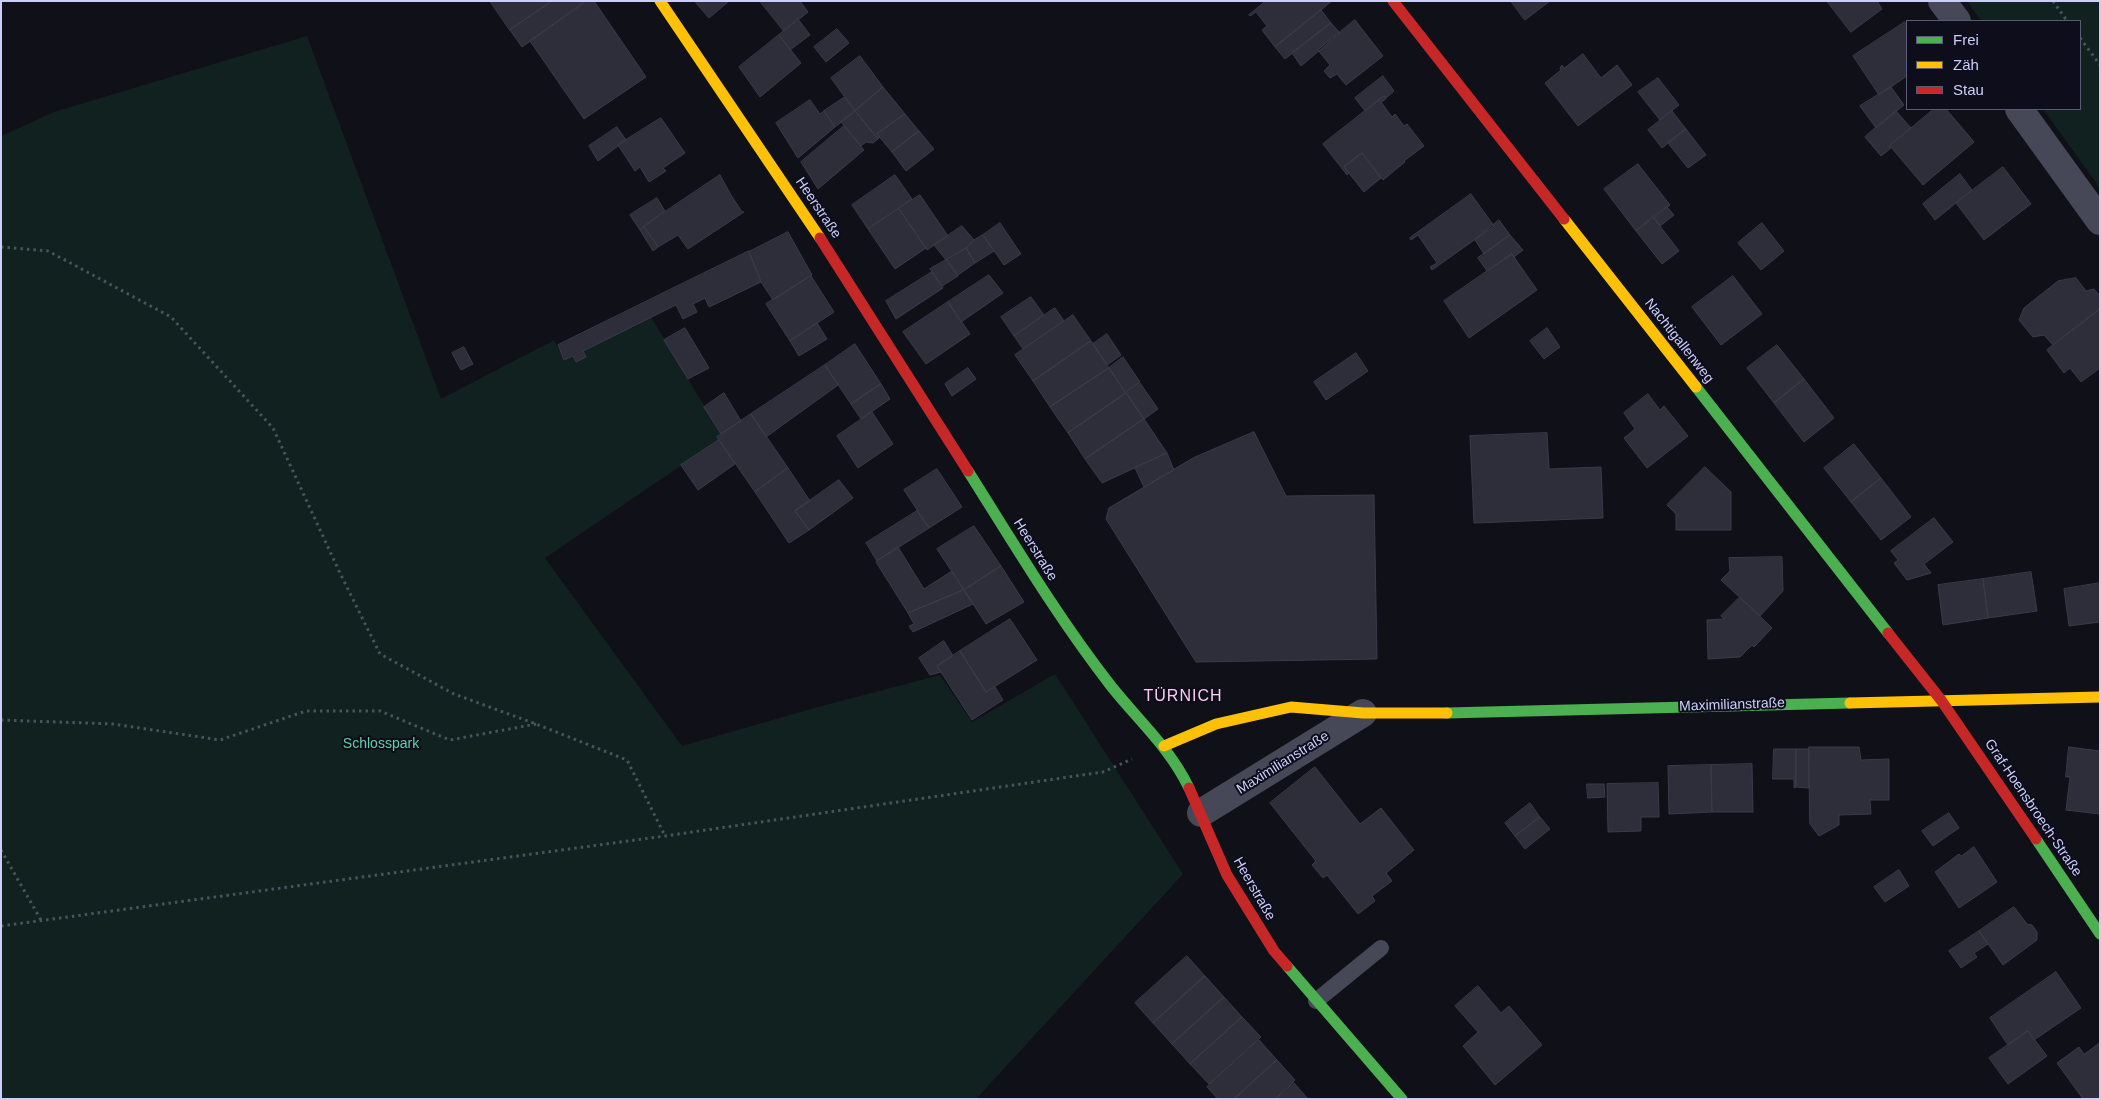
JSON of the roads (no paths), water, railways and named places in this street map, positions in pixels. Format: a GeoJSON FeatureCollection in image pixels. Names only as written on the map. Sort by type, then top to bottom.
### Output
{"type":"FeatureCollection","features":[{"type":"Feature","properties":{"kind":"street","name":"Heerstraße"},"geometry":{"type":"LineString","coordinates":[[660,1],[831,254],[1056,610],[1112,687],[1164,746],[1183,775],[1227,875],[1274,951],[1402,1099]]}},
{"type":"Feature","properties":{"kind":"street","name":"Nachtigallenweg"},"geometry":{"type":"LineString","coordinates":[[1392,1],[1941,700]]}},
{"type":"Feature","properties":{"kind":"street"},"geometry":{"type":"LineString","coordinates":[[1942,1],[1956,20]]}},
{"type":"Feature","properties":{"kind":"street"},"geometry":{"type":"LineString","coordinates":[[2020,110],[2100,222]]}},
{"type":"Feature","properties":{"kind":"street","name":"Maximilianstraße"},"geometry":{"type":"LineString","coordinates":[[1164,746],[1216,724],[1291,707],[1363,713],[2100,697]]}},
{"type":"Feature","properties":{"kind":"street","name":"Graf-Hoensbroech-Straße"},"geometry":{"type":"LineString","coordinates":[[1941,700],[2100,934]]}},
{"type":"Feature","properties":{"kind":"street","name":"Maximilianstraße"},"geometry":{"type":"LineString","coordinates":[[1201,813],[1363,713]]}},
{"type":"Feature","properties":{"kind":"lane"},"geometry":{"type":"LineString","coordinates":[[1316,1001],[1381,948]]}},
{"type":"Feature","properties":{"kind":"district","name":"TÜRNICH"},"geometry":{"type":"Point","coordinates":[1183,697]}},
{"type":"Feature","properties":{"kind":"park label","name":"Schlosspark"},"geometry":{"type":"Point","coordinates":[381,744]}}]}
